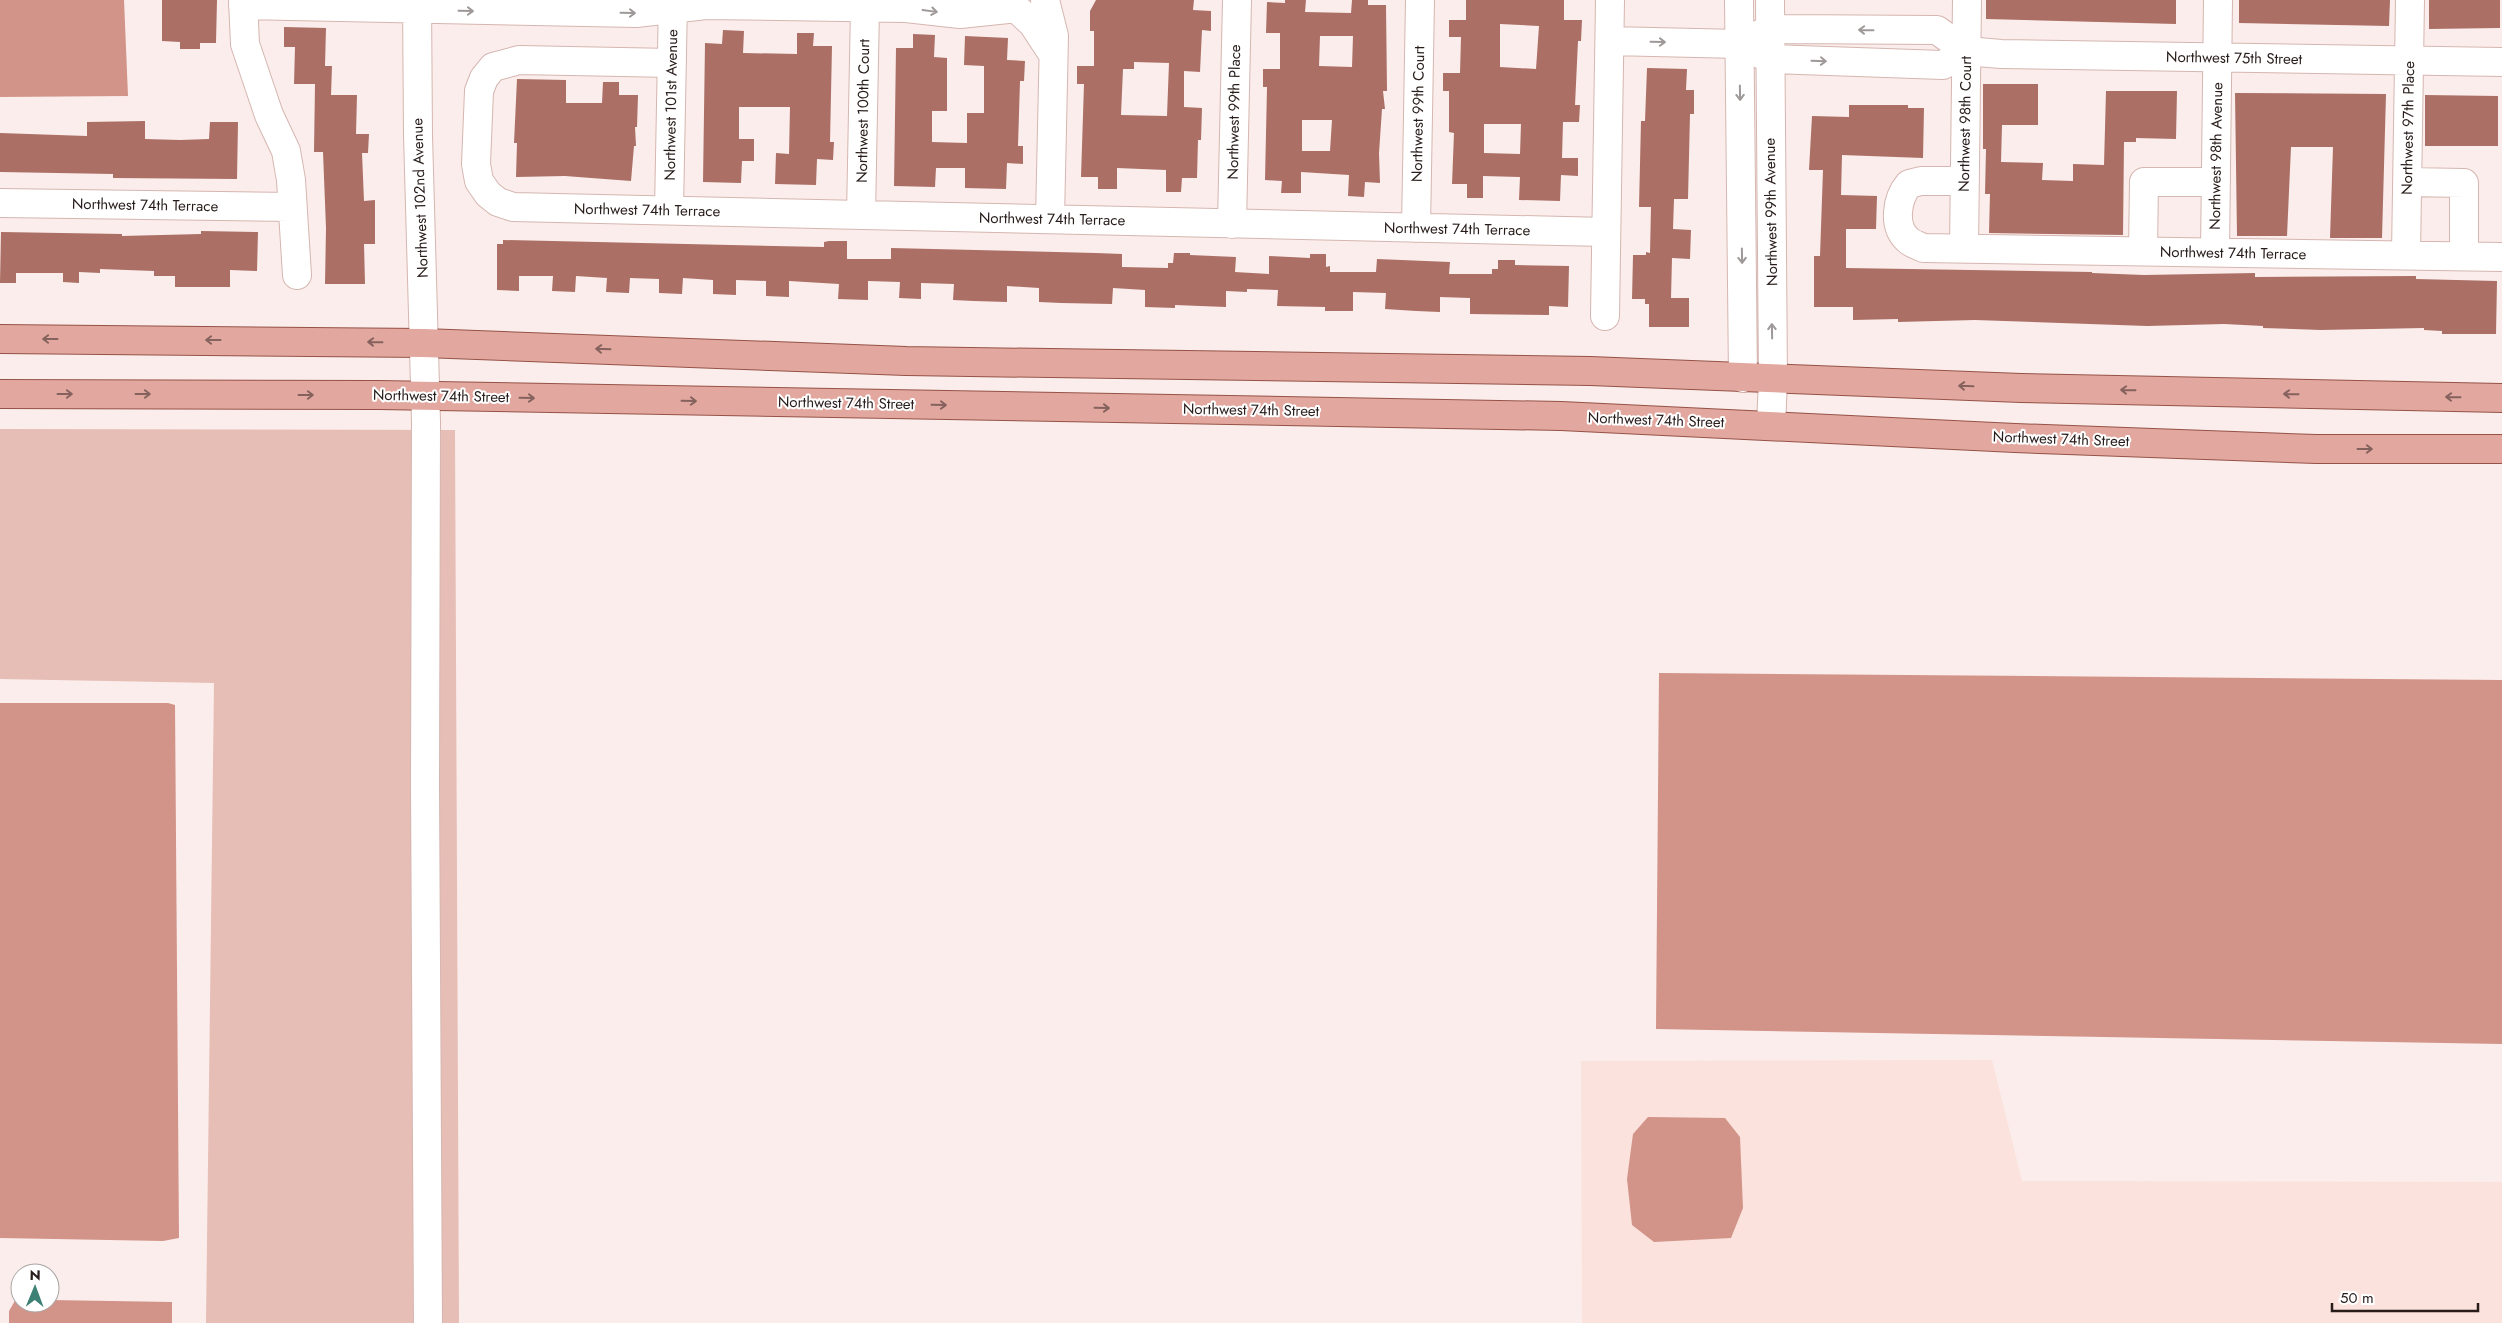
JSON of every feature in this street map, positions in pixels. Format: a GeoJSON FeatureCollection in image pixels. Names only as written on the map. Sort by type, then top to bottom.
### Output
{"type":"FeatureCollection","features":[{"type":"Feature","properties":{"kind":"main road"},"geometry":{"type":"LineString","coordinates":[[0,339],[424,343],[906,361],[1590,371],[1773,380],[2040,388],[2502,398]]}},
{"type":"Feature","properties":{"kind":"main road","name":"Northwest 74th Street"},"geometry":{"type":"LineString","coordinates":[[0,394],[426,396],[1551,416],[2015,438],[2296,448],[2502,449]]}},
{"type":"Feature","properties":{"kind":"street"},"geometry":{"type":"LineString","coordinates":[[1046,0],[1054,36],[1050,219]]}},
{"type":"Feature","properties":{"kind":"street","name":"Northwest 99th Place"},"geometry":{"type":"LineString","coordinates":[[1232,224],[1237,0]]}},
{"type":"Feature","properties":{"kind":"street","name":"Northwest 99th Court"},"geometry":{"type":"LineString","coordinates":[[1416,228],[1420,0]]}},
{"type":"Feature","properties":{"kind":"street"},"geometry":{"type":"LineString","coordinates":[[1605,316],[1610,0]]}},
{"type":"Feature","properties":{"kind":"street","name":"Northwest 99th Avenue"},"geometry":{"type":"LineString","coordinates":[[1740,0],[1743,378]]}},
{"type":"Feature","properties":{"kind":"street","name":"Northwest 99th Avenue"},"geometry":{"type":"LineString","coordinates":[[1770,0],[1773,380],[1771,425]]}},
{"type":"Feature","properties":{"kind":"street","name":"Northwest 98th Court"},"geometry":{"type":"LineString","coordinates":[[1964,248],[1967,0]]}},
{"type":"Feature","properties":{"kind":"street","name":"Northwest 98th Avenue"},"geometry":{"type":"LineString","coordinates":[[2215,252],[2218,0]]}},
{"type":"Feature","properties":{"kind":"street","name":"Northwest 97th Place"},"geometry":{"type":"LineString","coordinates":[[2406,255],[2410,0]]}},
{"type":"Feature","properties":{"kind":"street"},"geometry":{"type":"LineString","coordinates":[[296,274],[291,180],[286,151],[269,116],[245,44],[243,2],[417,4],[636,13],[673,4],[906,8],[960,14],[1013,4],[1033,24],[1053,54]]}},
{"type":"Feature","properties":{"kind":"street","name":"Northwest 102nd Avenue"},"geometry":{"type":"LineString","coordinates":[[417,4],[418,134],[426,396],[425,796],[428,1323]]}},
{"type":"Feature","properties":{"kind":"street","name":"Northwest 101st Avenue"},"geometry":{"type":"LineString","coordinates":[[669,210],[673,4]]}},
{"type":"Feature","properties":{"kind":"street","name":"Northwest 100th Court"},"geometry":{"type":"LineString","coordinates":[[861,215],[865,8]]}},
{"type":"Feature","properties":{"kind":"street"},"geometry":{"type":"LineString","coordinates":[[1610,42],[1740,44],[1770,60],[1943,65],[1966,51],[1937,30],[1770,29],[1740,44]]}},
{"type":"Feature","properties":{"kind":"street"},"geometry":{"type":"LineString","coordinates":[[1915,30],[1923,46],[1921,55],[1915,64]]}},
{"type":"Feature","properties":{"kind":"street","name":"Northwest 75th Street"},"geometry":{"type":"LineString","coordinates":[[1966,51],[2002,54],[2502,62]]}},
{"type":"Feature","properties":{"kind":"street","name":"Northwest 74th Terrace"},"geometry":{"type":"LineString","coordinates":[[672,63],[519,60],[504,62],[493,67],[484,78],[479,91],[476,164],[479,181],[488,194],[498,202],[513,207],[1606,232]]}},
{"type":"Feature","properties":{"kind":"street"},"geometry":{"type":"LineString","coordinates":[[1964,181],[1921,181],[1909,184],[1899,202],[1898,219],[1901,233],[1909,242],[1922,248],[1964,248]]}},
{"type":"Feature","properties":{"kind":"street"},"geometry":{"type":"LineString","coordinates":[[2143,251],[2144,182],[2216,182]]}},
{"type":"Feature","properties":{"kind":"street"},"geometry":{"type":"LineString","coordinates":[[2407,182],[2464,183],[2464,256]]}},
{"type":"Feature","properties":{"kind":"street","name":"Northwest 74th Terrace"},"geometry":{"type":"LineString","coordinates":[[0,203],[291,208]]}},
{"type":"Feature","properties":{"kind":"street","name":"Northwest 74th Terrace"},"geometry":{"type":"LineString","coordinates":[[1964,248],[2502,257]]}},
{"type":"Feature","properties":{"kind":"shaded area"},"geometry":{"type":"Polygon","coordinates":[[[0,0],[124,0],[128,96],[0,97],[0,0]]]}},
{"type":"Feature","properties":{"kind":"shaded area"},"geometry":{"type":"Polygon","coordinates":[[[0,429],[455,430],[459,1323],[206,1323],[214,683],[0,679],[0,429]]]}},
{"type":"Feature","properties":{"kind":"shaded area"},"geometry":{"type":"Polygon","coordinates":[[[1659,673],[2502,680],[2502,1044],[1656,1029],[1659,673]]]}},
{"type":"Feature","properties":{"kind":"shaded area"},"geometry":{"type":"Polygon","coordinates":[[[0,703],[168,703],[175,705],[179,1238],[163,1241],[0,1238],[0,703]]]}},
{"type":"Feature","properties":{"kind":"shaded area"},"geometry":{"type":"Polygon","coordinates":[[[1992,1060],[2022,1181],[2502,1182],[2502,1323],[1582,1323],[1581,1061],[1992,1060]]]}},
{"type":"Feature","properties":{"kind":"shaded area"},"geometry":{"type":"Polygon","coordinates":[[[1648,1117],[1725,1118],[1740,1137],[1743,1208],[1731,1238],[1654,1242],[1632,1225],[1627,1179],[1633,1134],[1648,1117]]]}},
{"type":"Feature","properties":{"kind":"shaded area"},"geometry":{"type":"Polygon","coordinates":[[[60,1300],[172,1302],[172,1323],[9,1323],[10,1309],[10,1313],[60,1313],[60,1300]]]}},
{"type":"Feature","properties":{"kind":"building"},"geometry":{"type":"Polygon","coordinates":[[[162,0],[217,0],[216,43],[200,43],[200,49],[180,49],[180,42],[162,41],[162,0]]]}},
{"type":"Feature","properties":{"kind":"building"},"geometry":{"type":"Polygon","coordinates":[[[1096,0],[1194,0],[1193,10],[1211,11],[1211,31],[1202,30],[1200,72],[1184,71],[1184,107],[1202,108],[1201,140],[1198,140],[1197,178],[1182,178],[1181,192],[1166,192],[1166,170],[1117,168],[1117,189],[1098,189],[1098,177],[1081,177],[1084,84],[1077,84],[1077,66],[1094,66],[1094,31],[1090,31],[1090,11],[1096,0]],[[1134,62],[1134,69],[1123,69],[1121,115],[1167,116],[1169,63],[1134,62]]]}},
{"type":"Feature","properties":{"kind":"building"},"geometry":{"type":"Polygon","coordinates":[[[1285,0],[1306,0],[1305,12],[1351,13],[1352,0],[1368,0],[1368,5],[1386,5],[1387,91],[1383,91],[1385,109],[1382,109],[1379,153],[1380,183],[1365,182],[1364,197],[1348,196],[1349,175],[1301,172],[1301,193],[1281,193],[1282,181],[1265,180],[1267,87],[1263,87],[1263,69],[1280,69],[1280,33],[1266,33],[1267,2],[1285,3],[1285,0]],[[1320,36],[1319,66],[1352,67],[1353,36],[1320,36]],[[1302,120],[1302,151],[1330,151],[1332,120],[1302,120]]]}},
{"type":"Feature","properties":{"kind":"building"},"geometry":{"type":"Polygon","coordinates":[[[1466,0],[1564,0],[1564,20],[1582,20],[1581,41],[1578,41],[1575,105],[1580,105],[1579,122],[1563,122],[1562,158],[1578,158],[1578,176],[1561,175],[1560,201],[1519,200],[1520,177],[1483,176],[1483,198],[1467,198],[1467,184],[1452,184],[1454,133],[1449,132],[1449,91],[1443,91],[1443,73],[1460,73],[1461,37],[1449,37],[1449,20],[1466,20],[1466,0]],[[1500,24],[1500,67],[1536,69],[1539,26],[1500,24]],[[1484,124],[1484,153],[1520,154],[1521,124],[1484,124]]]}},
{"type":"Feature","properties":{"kind":"building"},"geometry":{"type":"Polygon","coordinates":[[[1986,0],[2176,0],[2176,24],[1986,19],[1986,0]]]}},
{"type":"Feature","properties":{"kind":"building"},"geometry":{"type":"Polygon","coordinates":[[[2239,0],[2390,0],[2389,26],[2239,23],[2239,0]]]}},
{"type":"Feature","properties":{"kind":"building"},"geometry":{"type":"Polygon","coordinates":[[[2429,0],[2500,0],[2500,28],[2429,29],[2429,0]]]}},
{"type":"Feature","properties":{"kind":"building"},"geometry":{"type":"Polygon","coordinates":[[[284,27],[326,28],[325,66],[332,66],[331,95],[357,95],[356,134],[369,134],[368,153],[362,153],[364,201],[375,200],[375,244],[364,244],[365,284],[325,284],[326,228],[323,152],[314,152],[315,84],[294,84],[295,47],[284,47],[284,27]]]}},
{"type":"Feature","properties":{"kind":"building"},"geometry":{"type":"Polygon","coordinates":[[[723,30],[744,31],[743,53],[797,54],[797,33],[814,33],[813,46],[832,46],[830,142],[834,142],[833,160],[817,159],[816,185],[775,184],[776,153],[789,154],[790,107],[739,107],[739,139],[754,139],[754,161],[742,161],[741,183],[703,182],[705,43],[722,44],[723,30]]]}},
{"type":"Feature","properties":{"kind":"building"},"geometry":{"type":"Polygon","coordinates":[[[913,34],[935,35],[934,57],[947,58],[947,111],[932,111],[932,142],[967,143],[967,113],[984,113],[984,66],[964,65],[965,36],[1008,38],[1007,60],[1025,61],[1024,81],[1020,81],[1018,146],[1023,146],[1023,164],[1007,163],[1006,189],[965,188],[965,168],[936,168],[935,187],[894,186],[896,48],[913,48],[913,34]]]}},
{"type":"Feature","properties":{"kind":"building"},"geometry":{"type":"Polygon","coordinates":[[[1647,68],[1687,69],[1686,90],[1694,90],[1694,114],[1690,114],[1688,199],[1674,199],[1673,229],[1691,230],[1690,259],[1672,258],[1671,298],[1689,298],[1689,327],[1649,327],[1649,304],[1645,304],[1645,299],[1632,299],[1633,255],[1646,255],[1646,252],[1650,253],[1651,207],[1639,207],[1641,121],[1645,121],[1647,68]]]}},
{"type":"Feature","properties":{"kind":"building"},"geometry":{"type":"Polygon","coordinates":[[[517,79],[566,80],[566,103],[602,103],[603,82],[619,82],[619,95],[638,95],[637,127],[635,127],[636,146],[634,146],[631,181],[565,176],[516,177],[517,143],[514,143],[517,79]]]}},
{"type":"Feature","properties":{"kind":"building"},"geometry":{"type":"Polygon","coordinates":[[[1983,84],[2038,84],[2038,125],[2002,125],[2001,162],[2043,163],[2042,180],[2073,181],[2073,164],[2104,165],[2106,91],[2177,91],[2176,139],[2136,138],[2136,142],[2124,142],[2123,235],[1989,233],[1990,194],[1985,194],[1986,149],[1983,149],[1983,84]]]}},
{"type":"Feature","properties":{"kind":"building"},"geometry":{"type":"Polygon","coordinates":[[[2235,93],[2386,94],[2382,238],[2330,238],[2333,147],[2291,147],[2287,236],[2237,236],[2235,93]]]}},
{"type":"Feature","properties":{"kind":"building"},"geometry":{"type":"Polygon","coordinates":[[[2425,95],[2498,96],[2498,146],[2425,146],[2425,95]]]}},
{"type":"Feature","properties":{"kind":"building"},"geometry":{"type":"Polygon","coordinates":[[[1849,105],[1908,105],[1908,108],[1924,108],[1923,158],[1842,155],[1841,195],[1877,196],[1876,229],[1846,229],[1846,268],[2092,272],[2144,275],[2255,273],[2255,277],[2416,276],[2416,279],[2497,281],[2496,334],[2442,334],[2442,331],[2424,330],[2424,328],[2321,330],[2263,328],[2263,326],[2224,324],[2147,326],[1975,320],[1898,322],[1898,319],[1853,320],[1853,307],[1814,307],[1814,256],[1820,256],[1823,170],[1809,170],[1812,116],[1849,117],[1849,105]]]}},
{"type":"Feature","properties":{"kind":"building"},"geometry":{"type":"Polygon","coordinates":[[[145,121],[145,139],[180,140],[209,139],[210,122],[238,122],[237,179],[113,178],[113,174],[0,172],[0,133],[87,136],[87,122],[145,121]]]}},
{"type":"Feature","properties":{"kind":"building"},"geometry":{"type":"Polygon","coordinates":[[[201,231],[258,232],[257,271],[230,270],[230,287],[175,287],[175,276],[154,276],[154,271],[100,269],[100,273],[79,272],[79,283],[63,282],[63,273],[16,273],[16,283],[0,283],[1,232],[122,234],[122,236],[201,234],[201,231]]]}},
{"type":"Feature","properties":{"kind":"building"},"geometry":{"type":"Polygon","coordinates":[[[503,240],[824,247],[824,242],[847,241],[847,259],[891,259],[891,248],[1096,253],[1122,254],[1122,267],[1168,268],[1168,263],[1173,263],[1174,253],[1190,253],[1190,255],[1236,257],[1235,272],[1269,274],[1269,256],[1310,258],[1310,254],[1326,254],[1326,267],[1330,266],[1330,272],[1376,272],[1377,259],[1450,262],[1449,274],[1492,274],[1492,269],[1498,269],[1498,260],[1515,260],[1515,265],[1569,266],[1568,307],[1549,306],[1549,315],[1470,314],[1470,298],[1440,297],[1440,312],[1385,309],[1386,293],[1353,292],[1353,311],[1325,311],[1325,307],[1277,306],[1278,290],[1247,289],[1247,292],[1226,291],[1226,307],[1175,305],[1175,308],[1145,307],[1145,290],[1113,288],[1112,304],[1061,303],[1039,302],[1039,288],[1007,286],[1007,302],[974,301],[953,300],[954,284],[921,283],[921,299],[899,298],[900,282],[868,281],[868,300],[838,299],[839,284],[789,281],[789,297],[766,296],[766,281],[736,280],[736,295],[713,294],[713,280],[683,278],[682,294],[659,293],[659,279],[630,278],[629,293],[606,292],[607,278],[576,276],[575,292],[552,291],[553,276],[519,276],[519,291],[497,290],[497,244],[503,244],[503,240]]]}}]}
